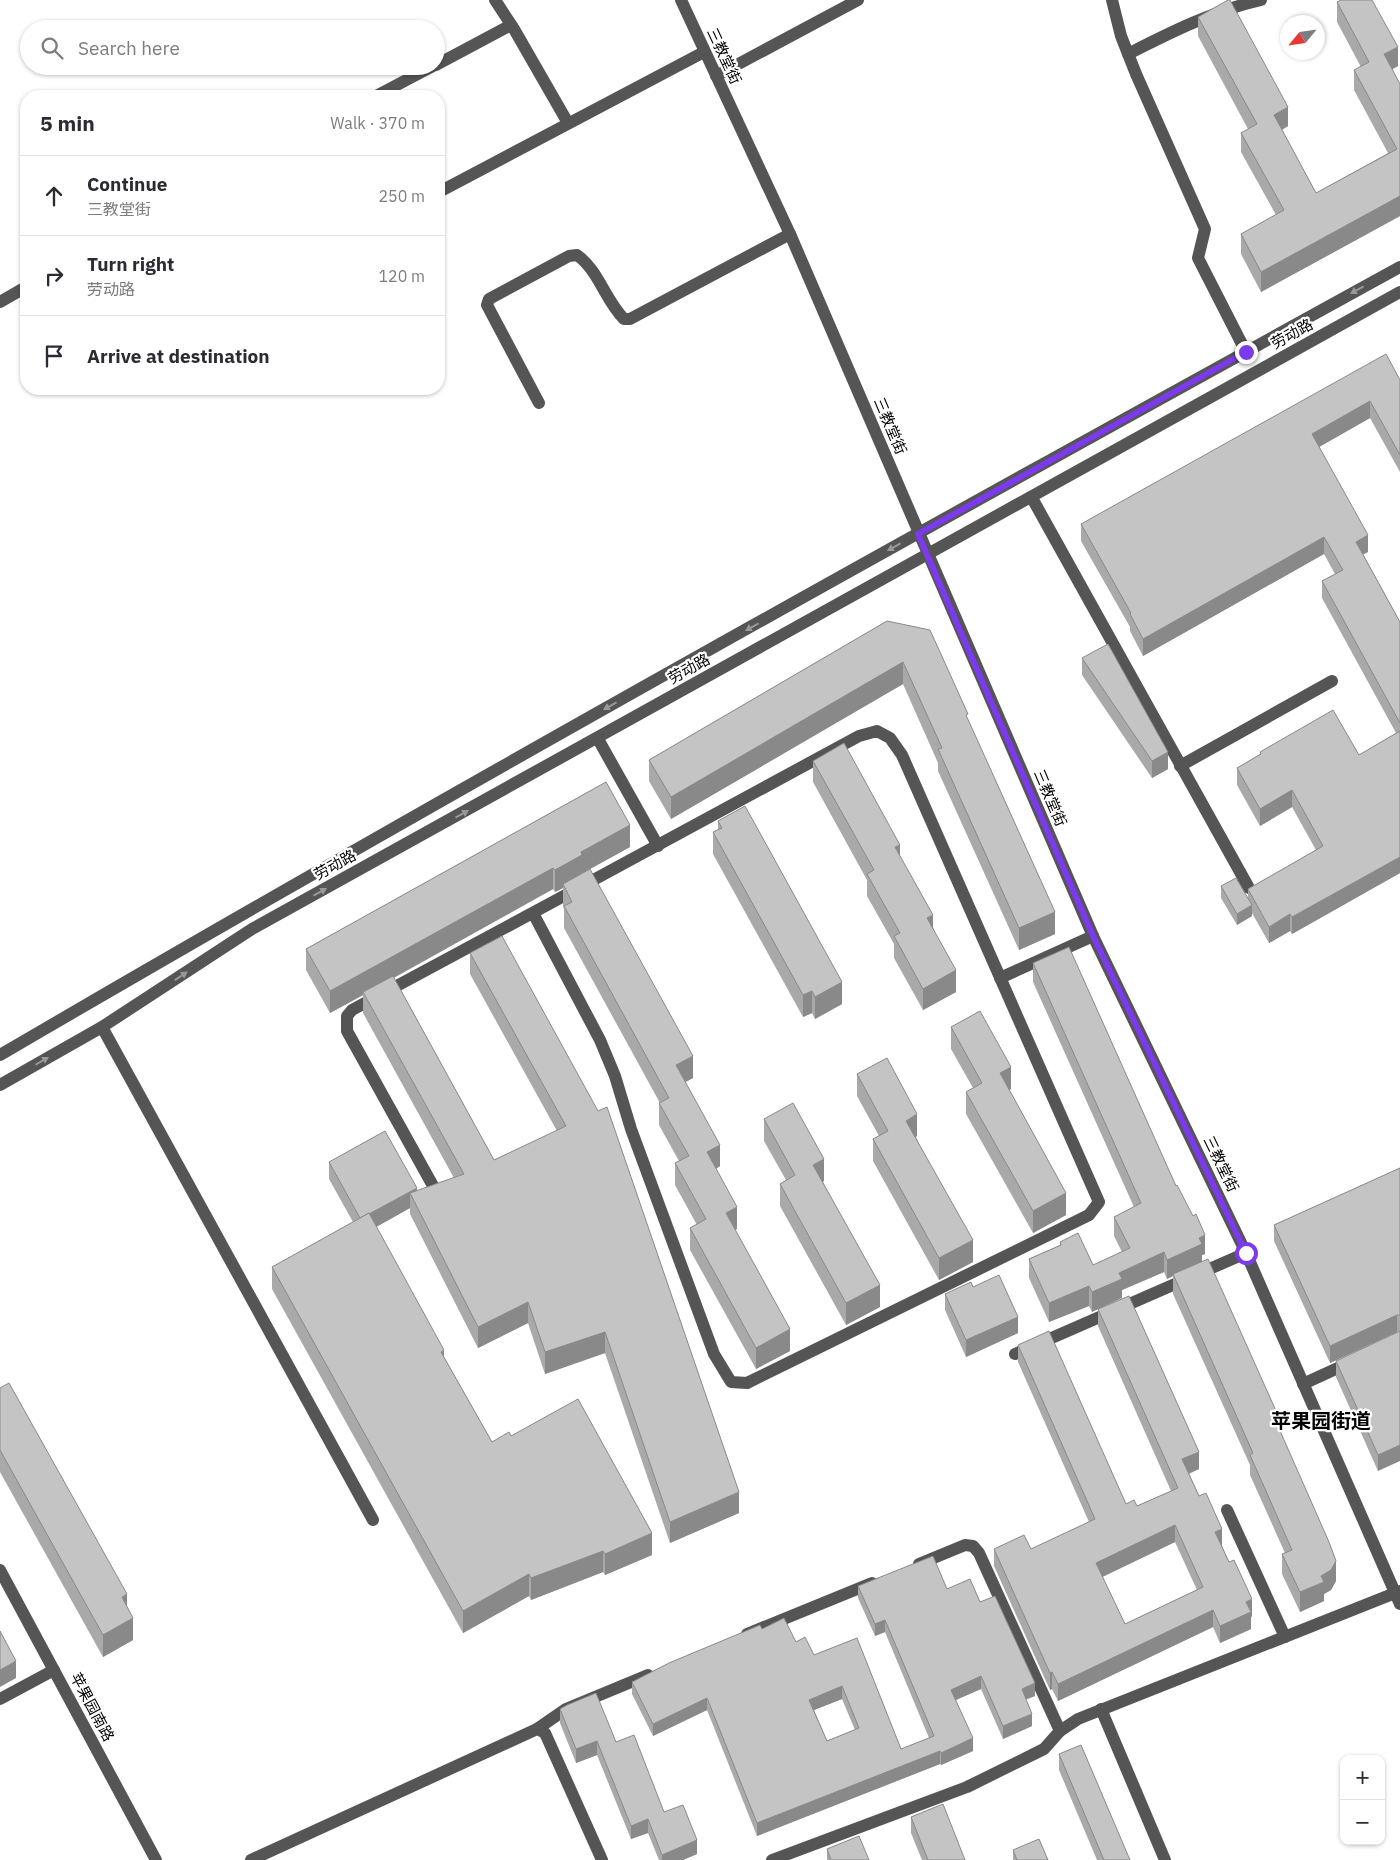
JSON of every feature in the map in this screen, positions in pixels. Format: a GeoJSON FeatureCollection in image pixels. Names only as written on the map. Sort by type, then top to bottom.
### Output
{"type":"FeatureCollection","features":[{"type":"Feature","properties":{"kind":"street"},"geometry":{"type":"LineString","coordinates":[[495,0],[568,123]]}},
{"type":"Feature","properties":{"kind":"street","name":"三教堂街"},"geometry":{"type":"LineString","coordinates":[[681,0],[790,234],[1093,936],[1246,1253],[1398,1596]]}},
{"type":"Feature","properties":{"kind":"street"},"geometry":{"type":"LineString","coordinates":[[716,76],[858,0]]}},
{"type":"Feature","properties":{"kind":"street"},"geometry":{"type":"LineString","coordinates":[[1112,0],[1121,36],[1128,54],[1206,230],[1198,258],[1246,352]]}},
{"type":"Feature","properties":{"kind":"street"},"geometry":{"type":"LineString","coordinates":[[1128,54],[1204,17],[1261,0]]}},
{"type":"Feature","properties":{"kind":"street"},"geometry":{"type":"LineString","coordinates":[[445,60],[511,25]]}},
{"type":"Feature","properties":{"kind":"street"},"geometry":{"type":"LineString","coordinates":[[445,189],[704,52]]}},
{"type":"Feature","properties":{"kind":"street"},"geometry":{"type":"LineString","coordinates":[[387,90],[416,75]]}},
{"type":"Feature","properties":{"kind":"street"},"geometry":{"type":"LineString","coordinates":[[540,403],[487,305],[489,299],[568,256],[577,255],[587,262],[614,309],[624,319],[630,319],[790,234]]}},
{"type":"Feature","properties":{"kind":"street","name":"劳动路"},"geometry":{"type":"LineString","coordinates":[[0,1055],[244,912],[918,534],[1400,267]]}},
{"type":"Feature","properties":{"kind":"street"},"geometry":{"type":"LineString","coordinates":[[0,302],[20,290]]}},
{"type":"Feature","properties":{"kind":"street","name":"劳动路"},"geometry":{"type":"LineString","coordinates":[[0,1085],[102,1027],[252,929],[598,739],[1400,292]]}},
{"type":"Feature","properties":{"kind":"street"},"geometry":{"type":"LineString","coordinates":[[1032,498],[1249,888]]}},
{"type":"Feature","properties":{"kind":"street"},"geometry":{"type":"LineString","coordinates":[[1180,766],[1332,681]]}},
{"type":"Feature","properties":{"kind":"street"},"geometry":{"type":"LineString","coordinates":[[432,1184],[348,1030],[347,1016],[352,1010],[859,736],[878,731],[890,738],[902,755],[1099,1202],[1089,1215],[764,1375],[747,1383],[731,1382],[714,1354],[631,1129],[615,1076],[600,1040],[533,913]]}},
{"type":"Feature","properties":{"kind":"street"},"geometry":{"type":"LineString","coordinates":[[598,739],[658,846]]}},
{"type":"Feature","properties":{"kind":"street"},"geometry":{"type":"LineString","coordinates":[[1000,978],[1093,936]]}},
{"type":"Feature","properties":{"kind":"street"},"geometry":{"type":"LineString","coordinates":[[102,1027],[373,1520]]}},
{"type":"Feature","properties":{"kind":"street"},"geometry":{"type":"LineString","coordinates":[[1015,1354],[1246,1253]]}},
{"type":"Feature","properties":{"kind":"street"},"geometry":{"type":"LineString","coordinates":[[1303,1384],[1365,1356]]}},
{"type":"Feature","properties":{"kind":"street"},"geometry":{"type":"LineString","coordinates":[[1227,1510],[1285,1637]]}},
{"type":"Feature","properties":{"kind":"street"},"geometry":{"type":"LineString","coordinates":[[911,1568],[965,1545],[973,1546],[979,1553],[1060,1731]]}},
{"type":"Feature","properties":{"kind":"street","name":"苹果园南路"},"geometry":{"type":"LineString","coordinates":[[0,1570],[151,1858]]}},
{"type":"Feature","properties":{"kind":"street"},"geometry":{"type":"LineString","coordinates":[[738,1638],[884,1579]]}},
{"type":"Feature","properties":{"kind":"street"},"geometry":{"type":"LineString","coordinates":[[772,1860],[967,1787],[1044,1748],[1060,1731],[1078,1718],[1285,1637],[1398,1596]]}},
{"type":"Feature","properties":{"kind":"street"},"geometry":{"type":"LineString","coordinates":[[0,1699],[54,1670]]}},
{"type":"Feature","properties":{"kind":"street"},"geometry":{"type":"LineString","coordinates":[[251,1860],[537,1729],[566,1709],[656,1672]]}},
{"type":"Feature","properties":{"kind":"street"},"geometry":{"type":"LineString","coordinates":[[1101,1709],[1165,1860]]}},
{"type":"Feature","properties":{"kind":"street"},"geometry":{"type":"LineString","coordinates":[[537,1729],[545,1733],[602,1860]]}},
{"type":"Feature","properties":{"kind":"building"},"geometry":{"type":"Polygon","coordinates":[[[1230,0],[1288,107],[1274,115],[1316,193],[1397,149],[1354,70],[1369,62],[1337,2],[1341,0],[1372,0],[1398,47],[1384,54],[1400,84],[1400,196],[1261,272],[1241,234],[1284,210],[1241,133],[1257,124],[1198,17],[1230,0]]]}},
{"type":"Feature","properties":{"kind":"building"},"geometry":{"type":"Polygon","coordinates":[[[1386,354],[1400,380],[1400,455],[1370,401],[1312,434],[1368,535],[1356,542],[1400,622],[1400,723],[1322,581],[1343,570],[1324,537],[1143,639],[1131,613],[1081,524],[1386,354]]]}},
{"type":"Feature","properties":{"kind":"building"},"geometry":{"type":"Polygon","coordinates":[[[887,621],[930,630],[968,714],[966,715],[1055,912],[1019,928],[938,749],[942,748],[903,662],[671,797],[649,760],[887,621]]]}},
{"type":"Feature","properties":{"kind":"building"},"geometry":{"type":"Polygon","coordinates":[[[1108,644],[1168,752],[1152,761],[1082,658],[1108,644]]]}},
{"type":"Feature","properties":{"kind":"building"},"geometry":{"type":"Polygon","coordinates":[[[1333,710],[1359,755],[1400,731],[1400,857],[1292,917],[1290,914],[1269,927],[1248,889],[1323,846],[1292,790],[1260,809],[1237,768],[1261,754],[1260,752],[1333,710]]]}},
{"type":"Feature","properties":{"kind":"building"},"geometry":{"type":"Polygon","coordinates":[[[844,743],[900,845],[895,847],[933,915],[927,918],[956,970],[923,989],[894,936],[900,933],[867,874],[874,870],[813,761],[844,743]]]}},
{"type":"Feature","properties":{"kind":"building"},"geometry":{"type":"Polygon","coordinates":[[[606,782],[630,825],[581,852],[582,855],[555,870],[553,868],[330,991],[306,949],[606,782]]]}},
{"type":"Feature","properties":{"kind":"building"},"geometry":{"type":"Polygon","coordinates":[[[745,806],[842,982],[815,997],[812,991],[803,995],[713,832],[722,828],[718,821],[745,806]]]}},
{"type":"Feature","properties":{"kind":"building"},"geometry":{"type":"Polygon","coordinates":[[[590,869],[693,1056],[676,1065],[720,1145],[707,1152],[737,1207],[726,1213],[790,1329],[756,1348],[690,1228],[706,1219],[675,1163],[689,1156],[659,1103],[669,1098],[564,906],[572,902],[563,884],[590,869]]]}},
{"type":"Feature","properties":{"kind":"building"},"geometry":{"type":"Polygon","coordinates":[[[1236,878],[1252,905],[1237,914],[1221,886],[1236,878]]]}},
{"type":"Feature","properties":{"kind":"building"},"geometry":{"type":"Polygon","coordinates":[[[502,936],[598,1111],[607,1107],[739,1492],[670,1522],[605,1332],[545,1352],[528,1302],[478,1327],[410,1193],[464,1174],[363,992],[393,976],[494,1160],[566,1126],[470,953],[502,936]]]}},
{"type":"Feature","properties":{"kind":"building"},"geometry":{"type":"Polygon","coordinates":[[[1069,947],[1176,1186],[1193,1216],[1196,1214],[1205,1235],[1199,1238],[1202,1244],[1167,1260],[1164,1252],[1119,1273],[1122,1279],[1092,1292],[1089,1286],[1049,1303],[1029,1259],[1061,1245],[1060,1242],[1078,1233],[1093,1265],[1130,1248],[1114,1217],[1141,1203],[1033,963],[1069,947]]]}},
{"type":"Feature","properties":{"kind":"building"},"geometry":{"type":"Polygon","coordinates":[[[980,1011],[1011,1067],[1000,1073],[1066,1193],[1033,1211],[966,1092],[982,1083],[951,1027],[980,1011]]]}},
{"type":"Feature","properties":{"kind":"building"},"geometry":{"type":"Polygon","coordinates":[[[887,1058],[917,1114],[906,1121],[973,1240],[939,1258],[873,1139],[888,1131],[857,1074],[887,1058]]]}},
{"type":"Feature","properties":{"kind":"building"},"geometry":{"type":"Polygon","coordinates":[[[793,1103],[824,1159],[813,1165],[880,1285],[846,1303],[780,1184],[795,1175],[764,1119],[793,1103]]]}},
{"type":"Feature","properties":{"kind":"building"},"geometry":{"type":"Polygon","coordinates":[[[385,1131],[417,1188],[360,1218],[329,1162],[385,1131]]]}},
{"type":"Feature","properties":{"kind":"building"},"geometry":{"type":"Polygon","coordinates":[[[1400,1168],[1400,1315],[1330,1346],[1274,1225],[1400,1168]]]}},
{"type":"Feature","properties":{"kind":"building"},"geometry":{"type":"Polygon","coordinates":[[[369,1213],[444,1350],[441,1352],[492,1442],[509,1432],[511,1436],[578,1399],[652,1533],[605,1554],[603,1551],[531,1578],[529,1574],[463,1611],[272,1267],[369,1213]]]}},
{"type":"Feature","properties":{"kind":"building"},"geometry":{"type":"Polygon","coordinates":[[[1208,1259],[1281,1422],[1277,1424],[1336,1561],[1331,1570],[1321,1576],[1324,1582],[1300,1592],[1282,1554],[1292,1550],[1250,1455],[1253,1453],[1173,1274],[1208,1259]]]}},
{"type":"Feature","properties":{"kind":"building"},"geometry":{"type":"Polygon","coordinates":[[[999,1275],[1018,1317],[966,1340],[945,1294],[971,1282],[973,1287],[999,1275]]]}},
{"type":"Feature","properties":{"kind":"building"},"geometry":{"type":"Polygon","coordinates":[[[1129,1296],[1199,1452],[1182,1459],[1199,1496],[1206,1493],[1222,1529],[1215,1532],[1229,1562],[1234,1560],[1252,1599],[1246,1602],[1251,1612],[1220,1626],[1213,1610],[1058,1684],[1052,1672],[1050,1673],[994,1549],[1024,1535],[1031,1549],[1095,1519],[1018,1345],[1049,1331],[1126,1504],[1134,1500],[1137,1506],[1178,1488],[1098,1309],[1129,1296]],[[1175,1525],[1096,1563],[1125,1624],[1203,1587],[1175,1525]]]}},
{"type":"Feature","properties":{"kind":"building"},"geometry":{"type":"Polygon","coordinates":[[[1400,1331],[1400,1445],[1378,1455],[1336,1361],[1400,1331]]]}},
{"type":"Feature","properties":{"kind":"building"},"geometry":{"type":"Polygon","coordinates":[[[9,1383],[127,1594],[122,1597],[133,1618],[103,1635],[0,1450],[0,1388],[9,1383]]]}},
{"type":"Feature","properties":{"kind":"building"},"geometry":{"type":"Polygon","coordinates":[[[933,1556],[947,1589],[970,1579],[980,1602],[995,1596],[1035,1683],[1022,1689],[1032,1714],[1003,1726],[981,1676],[951,1690],[973,1738],[941,1753],[940,1751],[757,1823],[707,1698],[653,1724],[632,1682],[669,1663],[760,1625],[762,1629],[784,1618],[796,1642],[805,1637],[814,1655],[857,1638],[901,1749],[934,1736],[885,1620],[875,1624],[858,1586],[933,1556]],[[842,1686],[809,1700],[827,1741],[859,1728],[842,1686]]]}},
{"type":"Feature","properties":{"kind":"building"},"geometry":{"type":"Polygon","coordinates":[[[0,1631],[16,1661],[0,1670],[0,1631]]]}},
{"type":"Feature","properties":{"kind":"building"},"geometry":{"type":"Polygon","coordinates":[[[596,1693],[616,1742],[634,1735],[664,1812],[683,1805],[697,1840],[662,1855],[648,1819],[631,1826],[597,1741],[576,1749],[560,1709],[596,1693]]]}},
{"type":"Feature","properties":{"kind":"building"},"geometry":{"type":"Polygon","coordinates":[[[1081,1745],[1130,1860],[1104,1860],[1059,1754],[1081,1745]]]}},
{"type":"Feature","properties":{"kind":"building"},"geometry":{"type":"Polygon","coordinates":[[[943,1804],[965,1860],[928,1860],[911,1817],[943,1804]]]}},
{"type":"Feature","properties":{"kind":"building"},"geometry":{"type":"Polygon","coordinates":[[[859,1836],[869,1860],[831,1860],[827,1849],[859,1836]]]}},
{"type":"Feature","properties":{"kind":"building"},"geometry":{"type":"Polygon","coordinates":[[[1039,1839],[1048,1860],[1017,1860],[1013,1850],[1039,1839]]]}},
{"type":"Feature","properties":{"kind":"district","name":"苹果园街道"},"geometry":{"type":"Point","coordinates":[1321,1421]}},
{"type":"Feature","properties":{"kind":"route"},"geometry":{"type":"LineString","coordinates":[[1246,352],[918,534],[1093,936],[1246,1253]]}}]}
